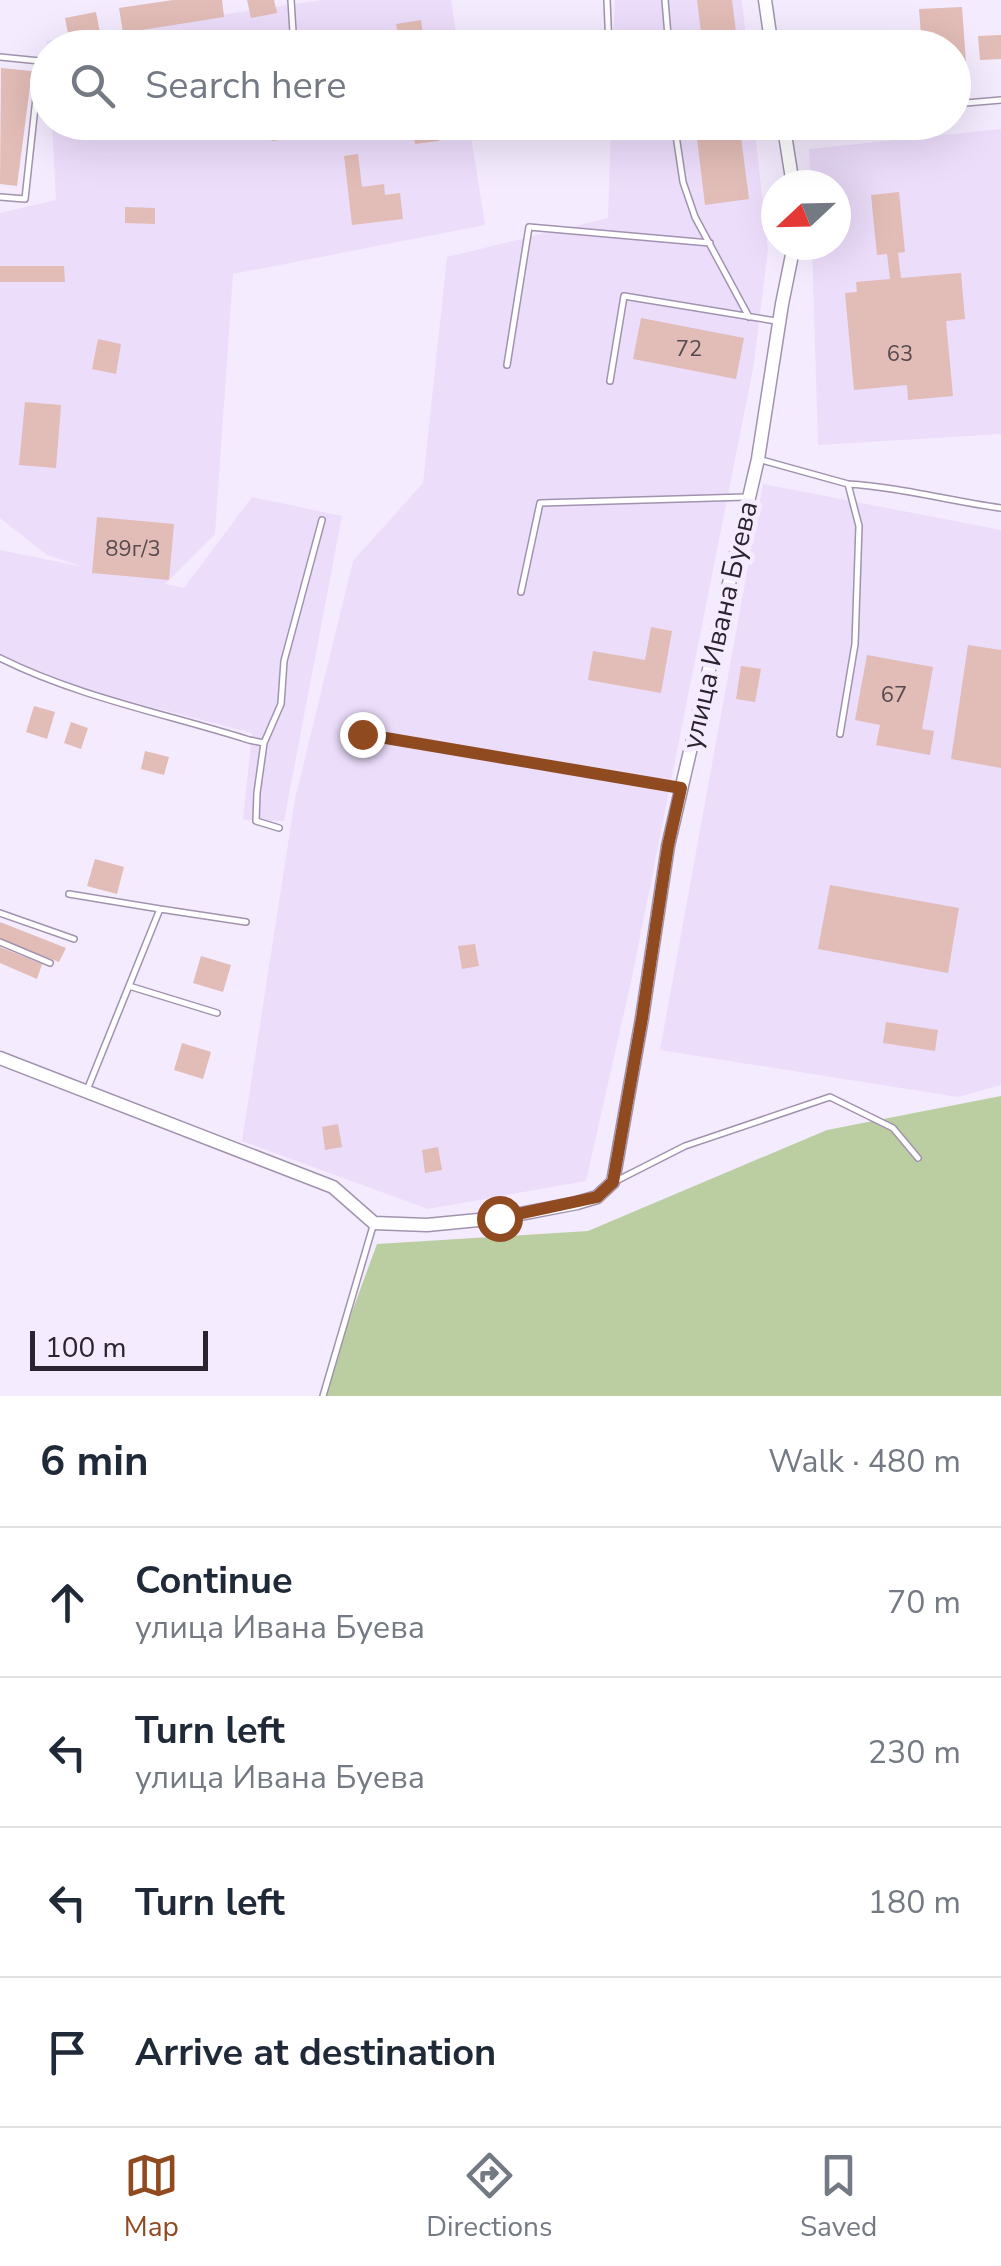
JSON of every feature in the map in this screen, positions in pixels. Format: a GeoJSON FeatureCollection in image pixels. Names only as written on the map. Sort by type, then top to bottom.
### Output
{"type":"FeatureCollection","features":[{"type":"Feature","properties":{"kind":"street"},"geometry":{"type":"LineString","coordinates":[[765,0],[769,30]]}},
{"type":"Feature","properties":{"kind":"street"},"geometry":{"type":"LineString","coordinates":[[787,140],[791,170]]}},
{"type":"Feature","properties":{"kind":"street","name":"улица Ивана Буева"},"geometry":{"type":"LineString","coordinates":[[613,1182],[668,846],[758,459],[791,260]]}},
{"type":"Feature","properties":{"kind":"street"},"geometry":{"type":"LineString","coordinates":[[0,1058],[333,1188],[374,1223],[428,1225],[499,1218],[597,1197],[613,1182]]}},
{"type":"Feature","properties":{"kind":"lane"},"geometry":{"type":"LineString","coordinates":[[291,0],[293,30]]}},
{"type":"Feature","properties":{"kind":"lane"},"geometry":{"type":"LineString","coordinates":[[607,0],[608,30]]}},
{"type":"Feature","properties":{"kind":"lane"},"geometry":{"type":"LineString","coordinates":[[665,0],[668,30]]}},
{"type":"Feature","properties":{"kind":"lane"},"geometry":{"type":"LineString","coordinates":[[0,58],[30,60]]}},
{"type":"Feature","properties":{"kind":"lane"},"geometry":{"type":"LineString","coordinates":[[971,103],[1001,100]]}},
{"type":"Feature","properties":{"kind":"lane"},"geometry":{"type":"LineString","coordinates":[[0,197],[25,198],[31,140]]}},
{"type":"Feature","properties":{"kind":"lane"},"geometry":{"type":"LineString","coordinates":[[677,140],[683,182],[695,217],[749,317]]}},
{"type":"Feature","properties":{"kind":"lane"},"geometry":{"type":"LineString","coordinates":[[506,366],[529,227],[710,243]]}},
{"type":"Feature","properties":{"kind":"lane"},"geometry":{"type":"LineString","coordinates":[[610,381],[624,296],[779,322]]}},
{"type":"Feature","properties":{"kind":"lane"},"geometry":{"type":"LineString","coordinates":[[758,459],[848,484],[886,486],[1001,508]]}},
{"type":"Feature","properties":{"kind":"lane"},"geometry":{"type":"LineString","coordinates":[[840,734],[855,644],[858,526],[848,484]]}},
{"type":"Feature","properties":{"kind":"lane"},"geometry":{"type":"LineString","coordinates":[[521,592],[540,502],[749,497]]}},
{"type":"Feature","properties":{"kind":"lane"},"geometry":{"type":"LineString","coordinates":[[279,828],[256,821],[257,793],[264,743],[282,704],[284,662],[322,520]]}},
{"type":"Feature","properties":{"kind":"lane"},"geometry":{"type":"LineString","coordinates":[[0,658],[68,686],[264,743]]}},
{"type":"Feature","properties":{"kind":"lane"},"geometry":{"type":"LineString","coordinates":[[362,734],[681,788]]}},
{"type":"Feature","properties":{"kind":"lane"},"geometry":{"type":"LineString","coordinates":[[69,894],[246,922]]}},
{"type":"Feature","properties":{"kind":"lane"},"geometry":{"type":"LineString","coordinates":[[86,1093],[160,909]]}},
{"type":"Feature","properties":{"kind":"lane"},"geometry":{"type":"LineString","coordinates":[[0,913],[74,939]]}},
{"type":"Feature","properties":{"kind":"lane"},"geometry":{"type":"LineString","coordinates":[[0,942],[50,963]]}},
{"type":"Feature","properties":{"kind":"lane"},"geometry":{"type":"LineString","coordinates":[[128,986],[217,1013]]}},
{"type":"Feature","properties":{"kind":"lane"},"geometry":{"type":"LineString","coordinates":[[613,1182],[684,1146],[830,1097],[893,1128],[918,1158]]}},
{"type":"Feature","properties":{"kind":"lane"},"geometry":{"type":"LineString","coordinates":[[323,1396],[374,1223]]}},
{"type":"Feature","properties":{"kind":"shaded area"},"geometry":{"type":"Polygon","coordinates":[[[322,0],[451,0],[455,30],[121,30],[322,0]]]}},
{"type":"Feature","properties":{"kind":"shaded area"},"geometry":{"type":"Polygon","coordinates":[[[615,0],[742,0],[745,30],[614,30],[615,0]]]}},
{"type":"Feature","properties":{"kind":"shaded area"},"geometry":{"type":"Polygon","coordinates":[[[1001,129],[1001,434],[818,445],[812,260],[851,260],[851,170],[810,170],[809,149],[895,140],[971,140],[971,132],[1001,129]]]}},
{"type":"Feature","properties":{"kind":"shaded area"},"geometry":{"type":"Polygon","coordinates":[[[53,140],[472,140],[485,225],[233,274],[215,534],[165,584],[184,588],[252,497],[342,516],[284,821],[243,820],[252,733],[0,662],[0,550],[84,567],[47,555],[0,518],[0,213],[56,200],[53,140]]]}},
{"type":"Feature","properties":{"kind":"shaded area"},"geometry":{"type":"Polygon","coordinates":[[[610,140],[756,140],[761,186],[761,260],[767,260],[753,369],[632,977],[586,1181],[428,1209],[242,1141],[295,799],[353,561],[423,483],[447,257],[608,218],[610,140]]]}},
{"type":"Feature","properties":{"kind":"shaded area"},"geometry":{"type":"Polygon","coordinates":[[[763,484],[1001,530],[1001,1085],[958,1097],[660,1050],[763,484]]]}},
{"type":"Feature","properties":{"kind":"green space"},"geometry":{"type":"Polygon","coordinates":[[[1001,1096],[1001,1396],[321,1396],[377,1244],[588,1231],[827,1130],[1001,1096]]]}},
{"type":"Feature","properties":{"kind":"building"},"geometry":{"type":"Polygon","coordinates":[[[173,0],[222,0],[224,17],[123,30],[119,8],[173,0]]]}},
{"type":"Feature","properties":{"kind":"building"},"geometry":{"type":"Polygon","coordinates":[[[247,0],[274,0],[277,13],[251,18],[247,0]]]}},
{"type":"Feature","properties":{"kind":"building"},"geometry":{"type":"Polygon","coordinates":[[[697,0],[732,0],[736,30],[701,30],[697,0]]]}},
{"type":"Feature","properties":{"kind":"building"},"geometry":{"type":"Polygon","coordinates":[[[962,7],[964,30],[921,30],[919,9],[962,7]]]}},
{"type":"Feature","properties":{"kind":"building"},"geometry":{"type":"Polygon","coordinates":[[[96,12],[99,30],[67,30],[65,18],[96,12]]]}},
{"type":"Feature","properties":{"kind":"building"},"geometry":{"type":"Polygon","coordinates":[[[421,20],[422,30],[397,30],[396,24],[421,20]]]}},
{"type":"Feature","properties":{"kind":"building"},"geometry":{"type":"Polygon","coordinates":[[[1001,35],[1001,59],[980,60],[978,36],[1001,35]]]}},
{"type":"Feature","properties":{"kind":"building"},"geometry":{"type":"Polygon","coordinates":[[[1,68],[30,71],[17,186],[0,184],[1,68]]]}},
{"type":"Feature","properties":{"kind":"building"},"geometry":{"type":"Polygon","coordinates":[[[697,140],[741,140],[749,199],[705,205],[697,140]]]}},
{"type":"Feature","properties":{"kind":"building"},"geometry":{"type":"Polygon","coordinates":[[[358,154],[362,187],[384,184],[385,195],[400,193],[403,219],[352,225],[344,156],[358,154]]]}},
{"type":"Feature","properties":{"kind":"building"},"geometry":{"type":"Polygon","coordinates":[[[899,192],[905,252],[898,253],[901,278],[961,273],[965,319],[946,321],[953,396],[908,400],[907,385],[854,390],[845,293],[857,292],[856,282],[890,279],[887,254],[877,255],[871,195],[899,192]]]}},
{"type":"Feature","properties":{"kind":"building"},"geometry":{"type":"Polygon","coordinates":[[[125,207],[155,208],[155,224],[125,223],[125,207]]]}},
{"type":"Feature","properties":{"kind":"building"},"geometry":{"type":"Polygon","coordinates":[[[0,266],[64,266],[65,282],[0,282],[0,266]]]}},
{"type":"Feature","properties":{"kind":"building"},"geometry":{"type":"Polygon","coordinates":[[[641,318],[744,338],[736,379],[633,359],[641,318]]]}},
{"type":"Feature","properties":{"kind":"building"},"geometry":{"type":"Polygon","coordinates":[[[98,339],[121,344],[116,374],[92,369],[98,339]]]}},
{"type":"Feature","properties":{"kind":"building"},"geometry":{"type":"Polygon","coordinates":[[[25,402],[61,405],[56,468],[19,465],[25,402]]]}},
{"type":"Feature","properties":{"kind":"building"},"geometry":{"type":"Polygon","coordinates":[[[97,517],[174,524],[169,580],[92,573],[97,517]]]}},
{"type":"Feature","properties":{"kind":"building"},"geometry":{"type":"Polygon","coordinates":[[[651,627],[672,631],[661,693],[588,680],[593,651],[645,660],[651,627]]]}},
{"type":"Feature","properties":{"kind":"building"},"geometry":{"type":"Polygon","coordinates":[[[968,645],[1001,650],[1001,768],[951,759],[968,645]]]}},
{"type":"Feature","properties":{"kind":"building"},"geometry":{"type":"Polygon","coordinates":[[[867,655],[933,667],[922,729],[934,731],[930,755],[876,745],[880,725],[855,720],[867,655]]]}},
{"type":"Feature","properties":{"kind":"building"},"geometry":{"type":"Polygon","coordinates":[[[741,666],[761,669],[755,702],[736,699],[741,666]]]}},
{"type":"Feature","properties":{"kind":"building"},"geometry":{"type":"Polygon","coordinates":[[[34,706],[55,712],[47,739],[26,732],[34,706]]]}},
{"type":"Feature","properties":{"kind":"building"},"geometry":{"type":"Polygon","coordinates":[[[71,722],[88,728],[81,749],[64,743],[71,722]]]}},
{"type":"Feature","properties":{"kind":"building"},"geometry":{"type":"Polygon","coordinates":[[[145,751],[169,757],[164,775],[141,769],[145,751]]]}},
{"type":"Feature","properties":{"kind":"building"},"geometry":{"type":"Polygon","coordinates":[[[95,859],[124,867],[117,894],[87,886],[95,859]]]}},
{"type":"Feature","properties":{"kind":"building"},"geometry":{"type":"Polygon","coordinates":[[[830,885],[959,908],[948,973],[818,949],[830,885]]]}},
{"type":"Feature","properties":{"kind":"building"},"geometry":{"type":"Polygon","coordinates":[[[0,922],[66,948],[59,962],[0,939],[0,922]]]}},
{"type":"Feature","properties":{"kind":"building"},"geometry":{"type":"Polygon","coordinates":[[[475,944],[479,966],[462,969],[458,946],[475,944]]]}},
{"type":"Feature","properties":{"kind":"building"},"geometry":{"type":"Polygon","coordinates":[[[0,947],[42,964],[37,979],[0,963],[0,947]]]}},
{"type":"Feature","properties":{"kind":"building"},"geometry":{"type":"Polygon","coordinates":[[[201,956],[231,965],[223,992],[193,983],[201,956]]]}},
{"type":"Feature","properties":{"kind":"building"},"geometry":{"type":"Polygon","coordinates":[[[886,1022],[938,1030],[935,1051],[883,1043],[886,1022]]]}},
{"type":"Feature","properties":{"kind":"building"},"geometry":{"type":"Polygon","coordinates":[[[182,1043],[211,1052],[203,1079],[174,1070],[182,1043]]]}},
{"type":"Feature","properties":{"kind":"building"},"geometry":{"type":"Polygon","coordinates":[[[338,1124],[342,1147],[325,1150],[322,1127],[338,1124]]]}},
{"type":"Feature","properties":{"kind":"building"},"geometry":{"type":"Polygon","coordinates":[[[438,1147],[442,1170],[425,1173],[422,1150],[438,1147]]]}},
{"type":"Feature","properties":{"kind":"route"},"geometry":{"type":"LineString","coordinates":[[362,734],[681,788],[613,1182],[597,1197],[499,1218]]}}]}
